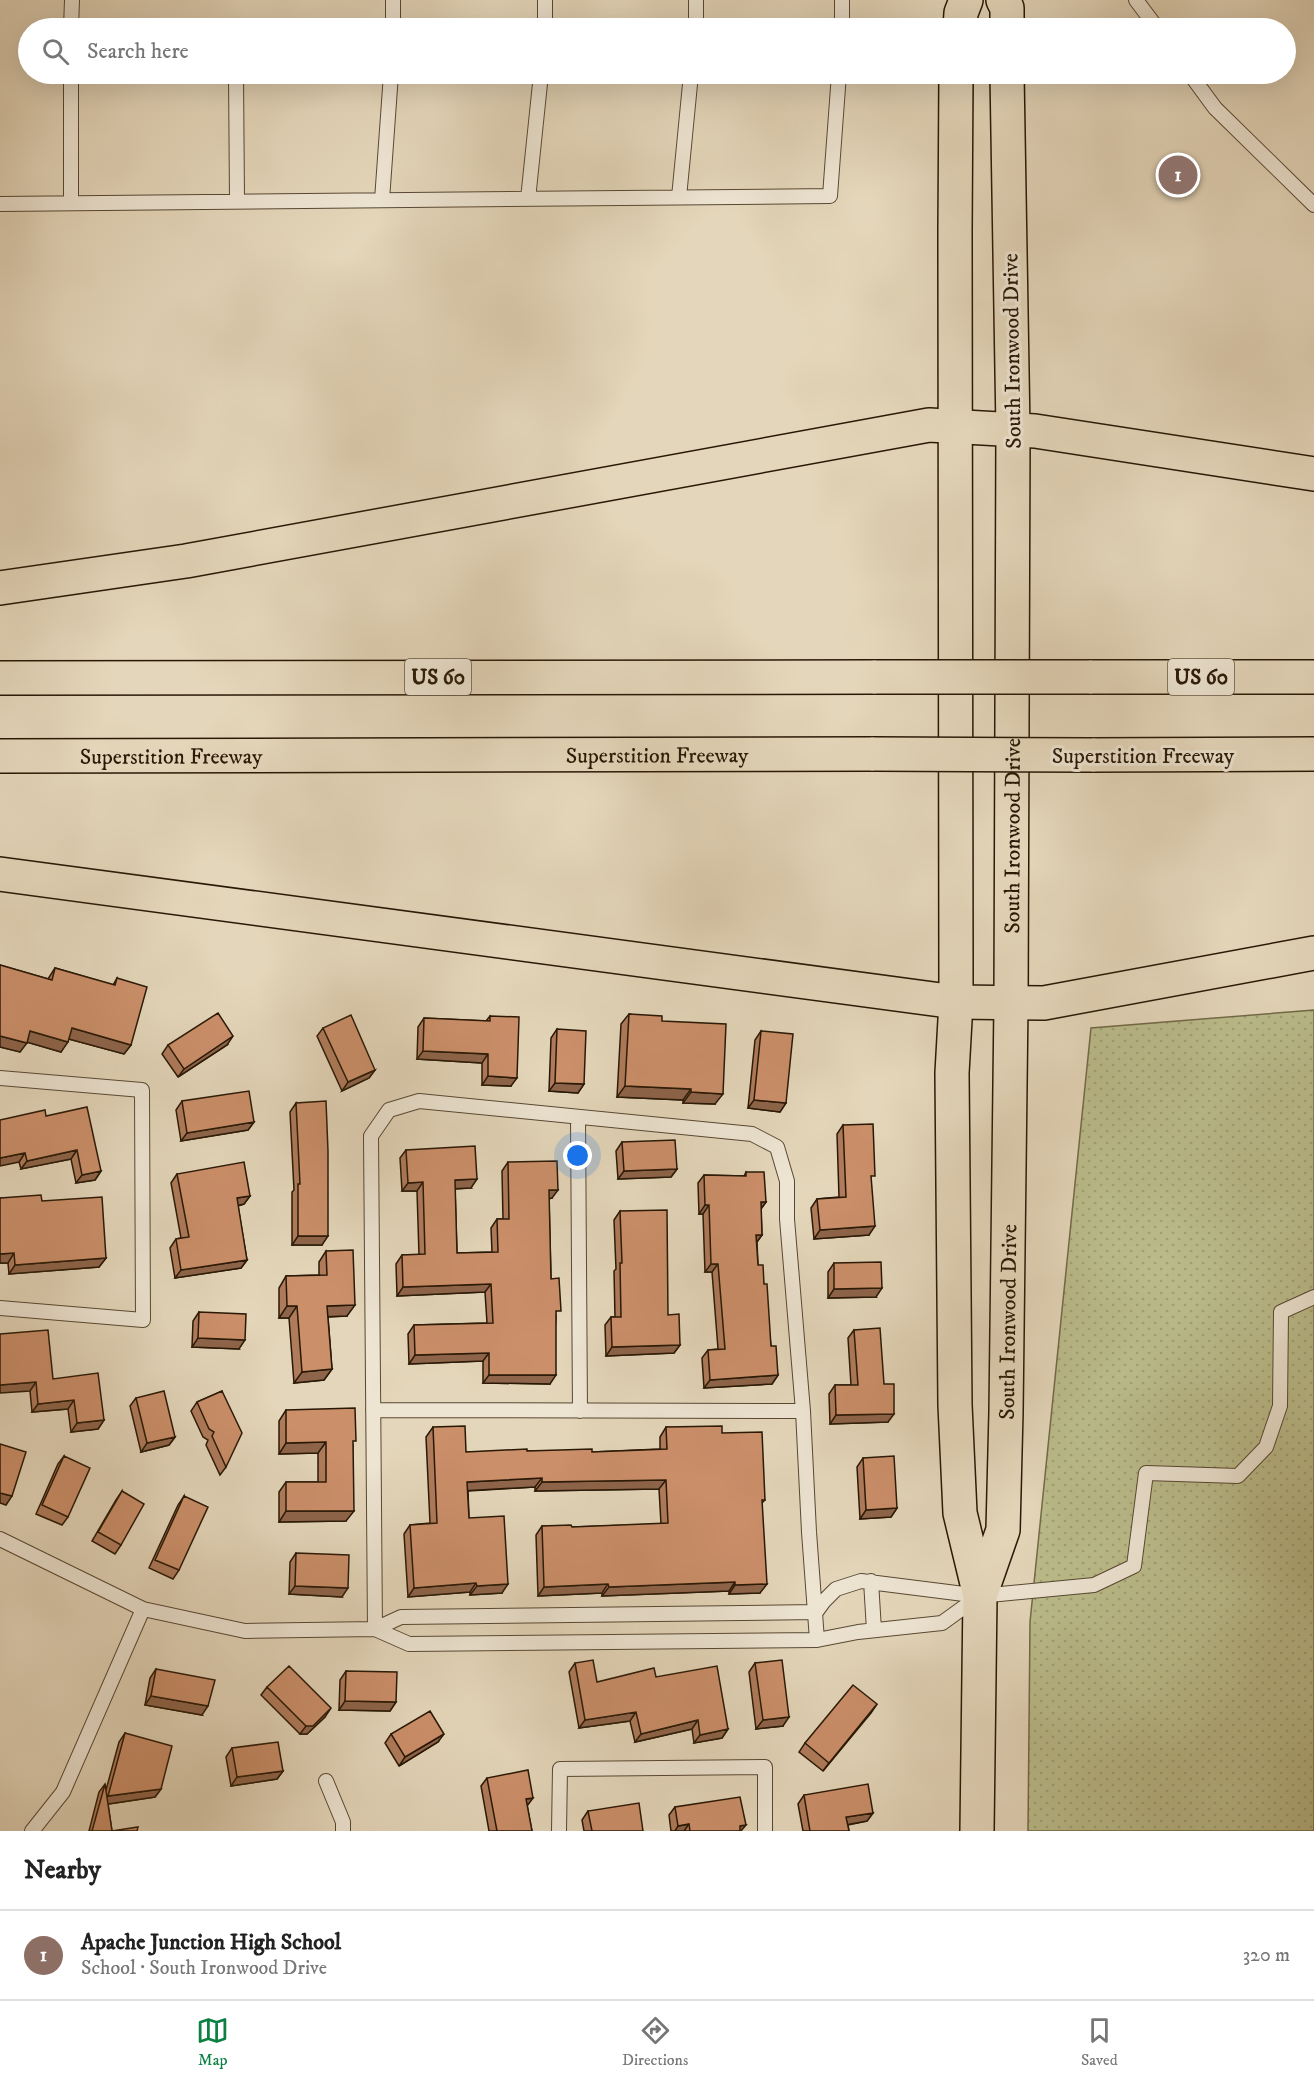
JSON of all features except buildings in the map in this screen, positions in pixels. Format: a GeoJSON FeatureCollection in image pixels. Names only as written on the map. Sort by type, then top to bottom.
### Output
{"type":"FeatureCollection","features":[{"type":"Feature","properties":{"kind":"main road"},"geometry":{"type":"LineString","coordinates":[[961,18],[966,0]]}},
{"type":"Feature","properties":{"kind":"main road"},"geometry":{"type":"LineString","coordinates":[[1003,0],[1007,8],[1007,18]]}},
{"type":"Feature","properties":{"kind":"main road","name":"South Ironwood Drive"},"geometry":{"type":"LineString","coordinates":[[956,84],[956,1002],[952,1073],[955,1406],[960,1513],[980,1596],[977,1831]]}},
{"type":"Feature","properties":{"kind":"main road","name":"South Ironwood Drive"},"geometry":{"type":"LineString","coordinates":[[980,1596],[1003,1530],[1011,1003],[1013,430],[1008,84]]}},
{"type":"Feature","properties":{"kind":"main road"},"geometry":{"type":"LineString","coordinates":[[0,588],[186,561],[929,425],[1047,433],[1314,474]]}},
{"type":"Feature","properties":{"kind":"main road","name":"US 60"},"geometry":{"type":"LineString","coordinates":[[0,678],[1314,677]]}},
{"type":"Feature","properties":{"kind":"main road","name":"Superstition Freeway"},"geometry":{"type":"LineString","coordinates":[[0,756],[1314,754]]}},
{"type":"Feature","properties":{"kind":"main road"},"geometry":{"type":"LineString","coordinates":[[0,874],[956,1002],[1044,1003],[1314,953]]}},
{"type":"Feature","properties":{"kind":"lane"},"geometry":{"type":"LineString","coordinates":[[71,18],[72,0]]}},
{"type":"Feature","properties":{"kind":"lane"},"geometry":{"type":"LineString","coordinates":[[393,0],[393,18]]}},
{"type":"Feature","properties":{"kind":"lane"},"geometry":{"type":"LineString","coordinates":[[545,0],[545,18]]}},
{"type":"Feature","properties":{"kind":"lane"},"geometry":{"type":"LineString","coordinates":[[696,0],[696,18]]}},
{"type":"Feature","properties":{"kind":"lane"},"geometry":{"type":"LineString","coordinates":[[842,0],[842,18]]}},
{"type":"Feature","properties":{"kind":"lane"},"geometry":{"type":"LineString","coordinates":[[1136,0],[1150,18]]}},
{"type":"Feature","properties":{"kind":"lane"},"geometry":{"type":"LineString","coordinates":[[71,84],[71,203]]}},
{"type":"Feature","properties":{"kind":"lane"},"geometry":{"type":"LineString","coordinates":[[236,84],[237,201]]}},
{"type":"Feature","properties":{"kind":"lane"},"geometry":{"type":"LineString","coordinates":[[382,200],[390,84]]}},
{"type":"Feature","properties":{"kind":"lane"},"geometry":{"type":"LineString","coordinates":[[528,199],[540,84]]}},
{"type":"Feature","properties":{"kind":"lane"},"geometry":{"type":"LineString","coordinates":[[679,197],[690,84]]}},
{"type":"Feature","properties":{"kind":"lane"},"geometry":{"type":"LineString","coordinates":[[0,204],[830,196],[838,84]]}},
{"type":"Feature","properties":{"kind":"lane"},"geometry":{"type":"LineString","coordinates":[[1197,84],[1215,108],[1314,205]]}},
{"type":"Feature","properties":{"kind":"lane"},"geometry":{"type":"LineString","coordinates":[[0,1078],[142,1090],[143,1320],[0,1308]]}},
{"type":"Feature","properties":{"kind":"lane"},"geometry":{"type":"LineString","coordinates":[[375,1629],[371,1136],[389,1110],[419,1101],[752,1134],[777,1148],[787,1180],[787,1219],[803,1411],[817,1640]]}},
{"type":"Feature","properties":{"kind":"lane"},"geometry":{"type":"LineString","coordinates":[[578,1117],[580,1412]]}},
{"type":"Feature","properties":{"kind":"lane"},"geometry":{"type":"LineString","coordinates":[[816,1612],[836,1589],[861,1581],[980,1596],[1094,1585],[1134,1566],[1146,1473],[1238,1476],[1266,1447],[1280,1406],[1281,1312],[1314,1297]]}},
{"type":"Feature","properties":{"kind":"lane"},"geometry":{"type":"LineString","coordinates":[[373,1410],[803,1411]]}},
{"type":"Feature","properties":{"kind":"lane"},"geometry":{"type":"LineString","coordinates":[[0,1539],[143,1609],[245,1631],[375,1629],[401,1617],[816,1612]]}},
{"type":"Feature","properties":{"kind":"lane"},"geometry":{"type":"LineString","coordinates":[[871,1581],[874,1630]]}},
{"type":"Feature","properties":{"kind":"lane"},"geometry":{"type":"LineString","coordinates":[[375,1629],[409,1644],[817,1640],[874,1630],[942,1623],[980,1596]]}},
{"type":"Feature","properties":{"kind":"lane"},"geometry":{"type":"LineString","coordinates":[[32,1831],[63,1792],[143,1609]]}},
{"type":"Feature","properties":{"kind":"lane"},"geometry":{"type":"LineString","coordinates":[[559,1831],[560,1769],[765,1767],[765,1831]]}},
{"type":"Feature","properties":{"kind":"lane"},"geometry":{"type":"LineString","coordinates":[[326,1781],[343,1822],[343,1831]]}},
{"type":"Feature","properties":{"kind":"green space"},"geometry":{"type":"Polygon","coordinates":[[[1314,1010],[1314,1831],[1028,1831],[1030,1622],[1091,1028],[1314,1010]]]}},
{"type":"Feature","properties":{"kind":"place","name":"Apache Junction High School"},"geometry":{"type":"Point","coordinates":[1178,175]}}]}
